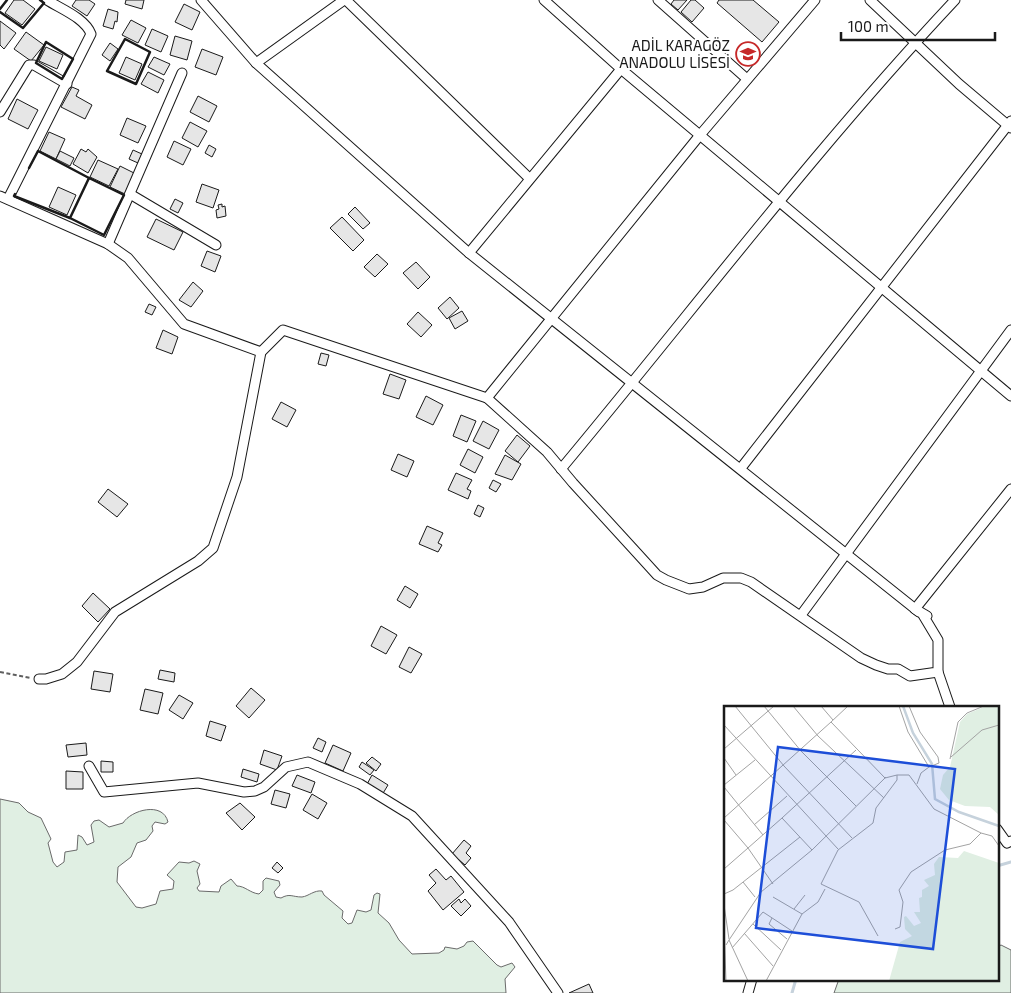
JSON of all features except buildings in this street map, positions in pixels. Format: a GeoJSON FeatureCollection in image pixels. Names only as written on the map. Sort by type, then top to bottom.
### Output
{"type":"FeatureCollection","features":[{"type":"Feature","properties":{"kind":"street"},"geometry":{"type":"LineString","coordinates":[[47,0],[82,22],[89,28],[91,34],[67,84],[4,197],[108,244],[128,258],[184,324],[261,352]]}},
{"type":"Feature","properties":{"kind":"street"},"geometry":{"type":"LineString","coordinates":[[201,0],[256,63],[469,253],[554,318],[924,615],[938,640],[938,672],[950,706]]}},
{"type":"Feature","properties":{"kind":"street"},"geometry":{"type":"LineString","coordinates":[[256,63],[345,0],[529,178]]}},
{"type":"Feature","properties":{"kind":"street"},"geometry":{"type":"LineString","coordinates":[[544,0],[779,202],[1011,396]]}},
{"type":"Feature","properties":{"kind":"street"},"geometry":{"type":"LineString","coordinates":[[658,0],[747,79]]}},
{"type":"Feature","properties":{"kind":"street"},"geometry":{"type":"LineString","coordinates":[[487,398],[554,318],[700,135],[815,0]]}},
{"type":"Feature","properties":{"kind":"street"},"geometry":{"type":"LineString","coordinates":[[742,468],[880,287],[1010,125],[915,43],[870,0]]}},
{"type":"Feature","properties":{"kind":"street"},"geometry":{"type":"LineString","coordinates":[[561,470],[779,202],[915,43],[955,0]]}},
{"type":"Feature","properties":{"kind":"street"},"geometry":{"type":"LineString","coordinates":[[0,112],[29,65],[34,65],[67,84]]}},
{"type":"Feature","properties":{"kind":"street"},"geometry":{"type":"LineString","coordinates":[[469,253],[621,68]]}},
{"type":"Feature","properties":{"kind":"street"},"geometry":{"type":"LineString","coordinates":[[108,244],[182,74]]}},
{"type":"Feature","properties":{"kind":"street"},"geometry":{"type":"LineString","coordinates":[[130,194],[172,217],[216,245]]}},
{"type":"Feature","properties":{"kind":"street"},"geometry":{"type":"LineString","coordinates":[[38,679],[46,679],[62,674],[77,662],[115,612],[198,561],[213,548],[237,477],[261,352],[283,330],[487,398],[547,452],[561,470],[657,575],[689,588],[703,587],[723,578],[741,578],[861,658],[888,670],[898,669],[910,676],[938,672]]}},
{"type":"Feature","properties":{"kind":"street"},"geometry":{"type":"LineString","coordinates":[[800,616],[1011,330]]}},
{"type":"Feature","properties":{"kind":"street"},"geometry":{"type":"LineString","coordinates":[[915,609],[1011,489]]}},
{"type":"Feature","properties":{"kind":"street"},"geometry":{"type":"LineString","coordinates":[[89,766],[104,792],[198,783],[244,792],[255,791],[264,787],[286,767],[308,762],[360,784],[412,816],[509,922],[558,993]]}},
{"type":"Feature","properties":{"kind":"street"},"geometry":{"type":"LineString","coordinates":[[998,830],[1009,842],[1011,852]]}},
{"type":"Feature","properties":{"kind":"street"},"geometry":{"type":"LineString","coordinates":[[748,993],[752,980]]}},
{"type":"Feature","properties":{"kind":"path"},"geometry":{"type":"LineString","coordinates":[[0,672],[38,679]]}},
{"type":"Feature","properties":{"kind":"green space"},"geometry":{"type":"Polygon","coordinates":[[[0,799],[19,803],[28,812],[41,818],[51,839],[48,843],[53,862],[57,867],[64,862],[65,852],[77,850],[78,835],[82,837],[87,845],[94,842],[91,825],[94,821],[99,820],[109,827],[123,823],[127,818],[139,811],[160,811],[165,815],[168,822],[165,824],[155,822],[152,826],[153,831],[146,840],[137,843],[131,857],[118,867],[117,882],[136,907],[142,908],[156,904],[160,891],[173,889],[174,881],[167,875],[179,862],[189,863],[194,861],[200,864],[197,871],[200,884],[197,888],[199,891],[219,892],[221,886],[231,879],[237,886],[259,894],[263,890],[263,881],[266,878],[279,881],[280,885],[274,892],[276,897],[281,898],[289,895],[302,897],[316,891],[322,891],[324,895],[343,911],[342,918],[348,924],[352,923],[357,910],[366,912],[371,910],[374,895],[377,893],[380,894],[378,913],[389,923],[399,940],[412,954],[439,953],[445,947],[457,949],[464,946],[467,942],[473,941],[497,965],[501,967],[512,963],[515,967],[505,979],[506,993],[0,993],[0,799]]]}},
{"type":"Feature","properties":{"kind":"green space"},"geometry":{"type":"Polygon","coordinates":[[[1001,945],[1011,950],[1011,993],[834,993],[839,980],[998,980],[998,946],[1001,945]]]}},
{"type":"Feature","properties":{"kind":"waterway"},"geometry":{"type":"LineString","coordinates":[[998,866],[1011,862]]}},
{"type":"Feature","properties":{"kind":"waterway"},"geometry":{"type":"LineString","coordinates":[[792,993],[796,980]]}},
{"type":"Feature","properties":{"kind":"wall"},"geometry":{"type":"LineString","coordinates":[[0,9],[7,0]]}},
{"type":"Feature","properties":{"kind":"wall"},"geometry":{"type":"LineString","coordinates":[[0,12],[23,28],[44,3],[40,0]]}},
{"type":"Feature","properties":{"kind":"wall"},"geometry":{"type":"LineString","coordinates":[[125,39],[150,52],[136,84],[107,71],[125,39]]}},
{"type":"Feature","properties":{"kind":"wall"},"geometry":{"type":"LineString","coordinates":[[46,42],[73,59],[62,79],[36,63],[46,42]]}},
{"type":"Feature","properties":{"kind":"wall"},"geometry":{"type":"LineString","coordinates":[[29,168],[38,151],[89,178]]}},
{"type":"Feature","properties":{"kind":"wall"},"geometry":{"type":"LineString","coordinates":[[89,178],[124,195],[104,235],[70,218],[89,178]]}},
{"type":"Feature","properties":{"kind":"wall"},"geometry":{"type":"LineString","coordinates":[[15,194],[14,196],[70,218]]}},
{"type":"Feature","properties":{"kind":"place","name":"ADİL KARAGÖZ ANADOLU LİSESİ"},"geometry":{"type":"Point","coordinates":[748,54]}}]}
